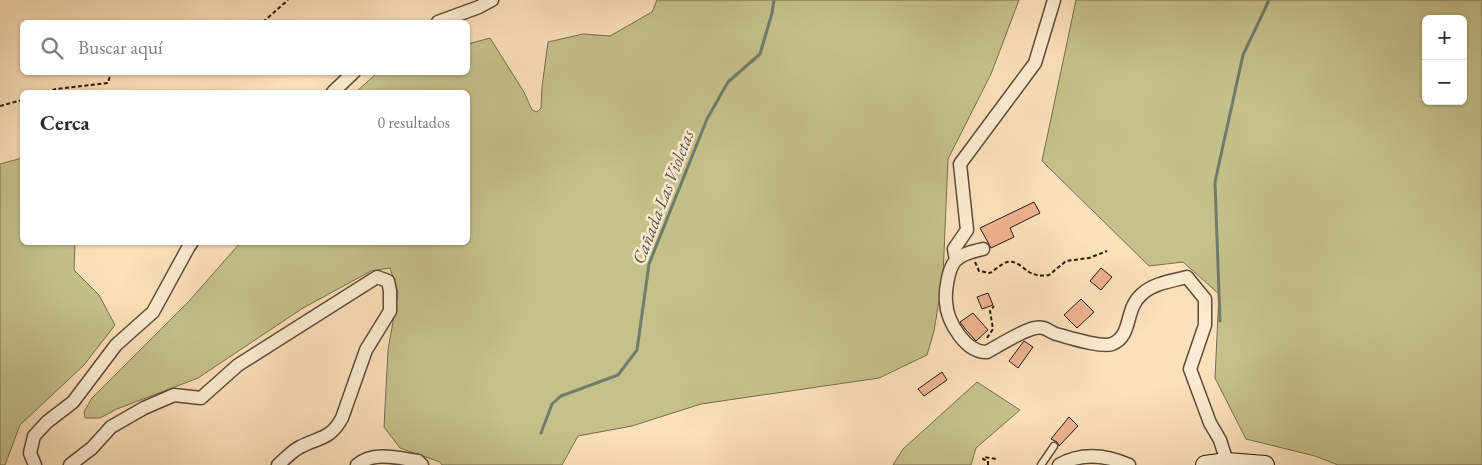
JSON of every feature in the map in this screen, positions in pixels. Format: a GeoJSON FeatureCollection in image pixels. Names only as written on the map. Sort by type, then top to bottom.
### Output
{"type":"FeatureCollection","features":[{"type":"Feature","properties":{"kind":"street"},"geometry":{"type":"LineString","coordinates":[[443,20],[479,7],[492,0]]}},
{"type":"Feature","properties":{"kind":"street"},"geometry":{"type":"LineString","coordinates":[[956,260],[954,249],[968,230],[960,164],[1035,63],[1054,0]]}},
{"type":"Feature","properties":{"kind":"street"},"geometry":{"type":"LineString","coordinates":[[335,90],[351,75]]}},
{"type":"Feature","properties":{"kind":"street"},"geometry":{"type":"LineString","coordinates":[[35,465],[30,453],[34,436],[47,422],[73,402],[116,345],[153,312],[190,245]]}},
{"type":"Feature","properties":{"kind":"street"},"geometry":{"type":"LineString","coordinates":[[979,253],[968,253],[956,260],[949,272],[946,302],[956,331],[967,346],[982,352],[987,352],[1034,328],[1046,328],[1053,333],[1082,341],[1108,345],[1114,343],[1123,336],[1132,307],[1141,294],[1157,284],[1187,276],[1205,299],[1205,325],[1190,369],[1210,423],[1220,440],[1227,462]]}},
{"type":"Feature","properties":{"kind":"street"},"geometry":{"type":"LineString","coordinates":[[70,465],[92,448],[111,427],[144,408],[174,395],[202,398],[238,365],[377,277],[388,282],[390,311],[366,350],[342,418],[337,427],[327,436],[299,447],[278,465]]}},
{"type":"Feature","properties":{"kind":"street"},"geometry":{"type":"LineString","coordinates":[[357,465],[364,458],[383,456],[418,462],[422,465]]}},
{"type":"Feature","properties":{"kind":"street"},"geometry":{"type":"LineString","coordinates":[[1059,465],[1068,460],[1094,456],[1115,459],[1129,465]]}},
{"type":"Feature","properties":{"kind":"street"},"geometry":{"type":"LineString","coordinates":[[1205,465],[1227,462],[1265,465]]}},
{"type":"Feature","properties":{"kind":"lane"},"geometry":{"type":"LineString","coordinates":[[1040,465],[1054,446]]}},
{"type":"Feature","properties":{"kind":"path"},"geometry":{"type":"LineString","coordinates":[[265,20],[288,0]]}},
{"type":"Feature","properties":{"kind":"path"},"geometry":{"type":"LineString","coordinates":[[53,90],[108,83],[110,75]]}},
{"type":"Feature","properties":{"kind":"path"},"geometry":{"type":"LineString","coordinates":[[0,106],[20,101]]}},
{"type":"Feature","properties":{"kind":"path"},"geometry":{"type":"LineString","coordinates":[[979,253],[975,264],[979,271],[990,273],[1007,262],[1013,262],[1022,265],[1030,272],[1046,276],[1066,261],[1089,258],[1108,251]]}},
{"type":"Feature","properties":{"kind":"path"},"geometry":{"type":"LineString","coordinates":[[978,350],[993,329],[990,311],[994,306]]}},
{"type":"Feature","properties":{"kind":"path"},"geometry":{"type":"LineString","coordinates":[[988,465],[988,461],[983,459],[984,457],[996,459]]}},
{"type":"Feature","properties":{"kind":"shaded area"},"geometry":{"type":"Polygon","coordinates":[[[657,0],[1019,0],[991,74],[948,159],[943,276],[934,331],[927,355],[879,378],[701,404],[632,426],[578,436],[562,465],[442,465],[440,462],[400,448],[384,427],[388,350],[398,293],[390,268],[371,271],[303,308],[198,378],[117,409],[100,418],[85,418],[84,412],[92,398],[190,300],[238,245],[470,245],[470,90],[358,90],[375,75],[470,75],[470,43],[490,38],[524,92],[532,110],[537,112],[541,108],[548,42],[583,34],[610,36],[652,12],[657,0]]]}},
{"type":"Feature","properties":{"kind":"shaded area"},"geometry":{"type":"Polygon","coordinates":[[[1076,0],[1482,0],[1482,465],[1338,465],[1315,456],[1246,439],[1215,378],[1219,294],[1183,262],[1149,266],[1042,161],[1076,0]]]}},
{"type":"Feature","properties":{"kind":"shaded area"},"geometry":{"type":"Polygon","coordinates":[[[20,159],[20,245],[75,245],[74,270],[99,295],[115,325],[84,365],[20,425],[5,465],[0,465],[0,164],[20,159]]]}},
{"type":"Feature","properties":{"kind":"shaded area"},"geometry":{"type":"Polygon","coordinates":[[[977,382],[1020,410],[976,448],[971,465],[893,465],[903,449],[977,382]]]}},
{"type":"Feature","properties":{"kind":"building"},"geometry":{"type":"Polygon","coordinates":[[[1034,202],[1040,213],[1010,228],[1014,237],[991,248],[980,228],[1034,202]]]}},
{"type":"Feature","properties":{"kind":"building"},"geometry":{"type":"Polygon","coordinates":[[[1101,268],[1112,277],[1101,290],[1090,281],[1101,268]]]}},
{"type":"Feature","properties":{"kind":"building"},"geometry":{"type":"Polygon","coordinates":[[[988,293],[993,305],[982,309],[977,297],[988,293]]]}},
{"type":"Feature","properties":{"kind":"building"},"geometry":{"type":"Polygon","coordinates":[[[1081,299],[1094,312],[1077,328],[1064,315],[1081,299]]]}},
{"type":"Feature","properties":{"kind":"building"},"geometry":{"type":"Polygon","coordinates":[[[973,313],[988,330],[976,341],[960,322],[973,313]]]}},
{"type":"Feature","properties":{"kind":"building"},"geometry":{"type":"Polygon","coordinates":[[[1024,341],[1033,347],[1018,368],[1009,361],[1024,341]]]}},
{"type":"Feature","properties":{"kind":"building"},"geometry":{"type":"Polygon","coordinates":[[[942,372],[947,380],[924,396],[918,389],[942,372]]]}},
{"type":"Feature","properties":{"kind":"building"},"geometry":{"type":"Polygon","coordinates":[[[1069,417],[1078,426],[1059,446],[1057,442],[1051,439],[1069,417]]]}},
{"type":"Feature","properties":{"kind":"waterway","name":"Cañada Las Violetas"},"geometry":{"type":"LineString","coordinates":[[541,433],[552,404],[561,396],[618,375],[637,350],[649,264],[707,119],[728,82],[760,54],[774,0]]}},
{"type":"Feature","properties":{"kind":"waterway","name":"Cañada Las Violetas"},"geometry":{"type":"LineString","coordinates":[[1220,321],[1215,182],[1243,55],[1269,0]]}}]}
